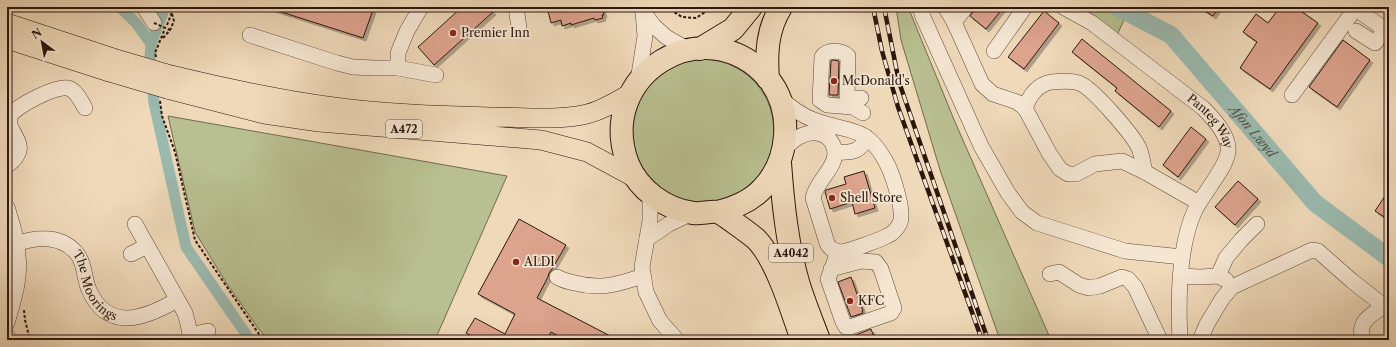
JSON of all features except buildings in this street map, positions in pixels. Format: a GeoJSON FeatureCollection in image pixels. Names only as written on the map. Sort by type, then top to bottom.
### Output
{"type":"FeatureCollection","features":[{"type":"Feature","properties":{"kind":"highway"},"geometry":{"type":"LineString","coordinates":[[751,7],[733,29],[695,49],[674,54],[648,70],[634,87],[624,114],[622,137],[624,152],[629,166],[643,187],[667,205],[679,210],[705,214],[733,208],[757,194],[772,178],[781,157],[785,127],[783,112],[773,88],[767,47],[771,29],[781,7]]}},
{"type":"Feature","properties":{"kind":"highway"},"geometry":{"type":"LineString","coordinates":[[695,49],[722,51],[743,58],[760,71],[773,88]]}},
{"type":"Feature","properties":{"kind":"highway","name":"A4042"},"geometry":{"type":"LineString","coordinates":[[781,157],[786,224],[791,255],[798,283],[819,340]]}},
{"type":"Feature","properties":{"kind":"highway","name":"A4042"},"geometry":{"type":"LineString","coordinates":[[718,212],[757,240],[768,255],[778,274],[802,340]]}},
{"type":"Feature","properties":{"kind":"main road"},"geometry":{"type":"LineString","coordinates":[[7,12],[23,19],[61,41]]}},
{"type":"Feature","properties":{"kind":"main road","name":"A472"},"geometry":{"type":"LineString","coordinates":[[7,23],[61,41],[111,65],[166,88],[264,114],[319,122],[541,140],[587,152],[643,187]]}},
{"type":"Feature","properties":{"kind":"main road","name":"A472"},"geometry":{"type":"LineString","coordinates":[[7,39],[111,65]]}},
{"type":"Feature","properties":{"kind":"main road"},"geometry":{"type":"LineString","coordinates":[[7,49],[111,65]]}},
{"type":"Feature","properties":{"kind":"main road","name":"A472"},"geometry":{"type":"LineString","coordinates":[[166,88],[241,92],[310,104],[378,112],[439,116],[549,118],[575,116],[599,110],[634,87]]}},
{"type":"Feature","properties":{"kind":"street"},"geometry":{"type":"LineString","coordinates":[[144,7],[154,23]]}},
{"type":"Feature","properties":{"kind":"street"},"geometry":{"type":"LineString","coordinates":[[398,68],[398,53],[407,31],[421,7]]}},
{"type":"Feature","properties":{"kind":"street"},"geometry":{"type":"LineString","coordinates":[[516,7],[519,28]]}},
{"type":"Feature","properties":{"kind":"street"},"geometry":{"type":"LineString","coordinates":[[920,7],[923,17],[981,146],[1008,193],[1022,212],[1037,223],[1124,251],[1182,257]]}},
{"type":"Feature","properties":{"kind":"street"},"geometry":{"type":"LineString","coordinates":[[945,7],[954,22],[982,84],[993,94],[1017,102],[1025,109],[1049,153],[1060,169],[1068,174],[1076,174],[1095,164],[1122,161],[1145,172],[1199,203]]}},
{"type":"Feature","properties":{"kind":"street"},"geometry":{"type":"LineString","coordinates":[[954,22],[966,7]]}},
{"type":"Feature","properties":{"kind":"street"},"geometry":{"type":"LineString","coordinates":[[994,51],[1025,7]]}},
{"type":"Feature","properties":{"kind":"street","name":"Panteg Way"},"geometry":{"type":"LineString","coordinates":[[1064,7],[1092,23],[1203,108],[1220,128],[1227,143],[1228,151],[1225,162],[1194,211],[1186,236],[1182,257],[1178,305],[1180,340]]}},
{"type":"Feature","properties":{"kind":"street"},"geometry":{"type":"LineString","coordinates":[[1292,95],[1354,8],[1387,31],[1375,43],[1356,31]]}},
{"type":"Feature","properties":{"kind":"street"},"geometry":{"type":"LineString","coordinates":[[641,9],[654,26],[666,37],[695,49]]}},
{"type":"Feature","properties":{"kind":"street"},"geometry":{"type":"LineString","coordinates":[[634,87],[644,36],[641,9]]}},
{"type":"Feature","properties":{"kind":"street"},"geometry":{"type":"LineString","coordinates":[[250,35],[353,67],[398,68],[436,75]]}},
{"type":"Feature","properties":{"kind":"street"},"geometry":{"type":"LineString","coordinates":[[1025,109],[1028,98],[1037,89],[1047,83],[1062,81],[1079,83],[1092,92],[1130,134],[1139,148],[1145,172]]}},
{"type":"Feature","properties":{"kind":"street"},"geometry":{"type":"LineString","coordinates":[[7,166],[15,160],[20,145],[10,124],[11,116],[16,109],[60,88],[68,88],[76,92],[85,108]]}},
{"type":"Feature","properties":{"kind":"street"},"geometry":{"type":"LineString","coordinates":[[773,88],[793,109],[806,117],[831,126],[854,131],[866,137],[876,147],[887,164],[901,207],[902,218],[898,227],[887,236],[842,252],[829,247],[813,198],[831,165],[836,152],[832,144],[827,137],[822,134],[815,132],[806,134],[798,138],[781,157]]}},
{"type":"Feature","properties":{"kind":"street"},"geometry":{"type":"LineString","coordinates":[[836,152],[852,152],[859,149],[864,144],[866,137]]}},
{"type":"Feature","properties":{"kind":"street"},"geometry":{"type":"LineString","coordinates":[[643,187],[650,221],[642,267],[646,292],[660,321],[678,340]]}},
{"type":"Feature","properties":{"kind":"street"},"geometry":{"type":"LineString","coordinates":[[7,207],[13,227],[18,269],[14,300],[7,323]]}},
{"type":"Feature","properties":{"kind":"street"},"geometry":{"type":"LineString","coordinates":[[647,239],[669,224],[692,213]]}},
{"type":"Feature","properties":{"kind":"street"},"geometry":{"type":"LineString","coordinates":[[135,224],[185,313],[191,337],[208,332]]}},
{"type":"Feature","properties":{"kind":"street"},"geometry":{"type":"LineString","coordinates":[[1218,276],[1226,258],[1257,224]]}},
{"type":"Feature","properties":{"kind":"street","name":"The Moorings"},"geometry":{"type":"LineString","coordinates":[[16,244],[32,239],[45,238],[62,242],[71,248],[78,255],[83,265],[86,283],[93,298],[99,305],[117,316],[136,318],[159,311],[177,300]]}},
{"type":"Feature","properties":{"kind":"street"},"geometry":{"type":"LineString","coordinates":[[131,254],[147,246]]}},
{"type":"Feature","properties":{"kind":"street"},"geometry":{"type":"LineString","coordinates":[[1200,340],[1207,324],[1222,299],[1232,287],[1312,250],[1318,251],[1352,281],[1387,308],[1368,318],[1362,324],[1360,332],[1363,340]]}},
{"type":"Feature","properties":{"kind":"street"},"geometry":{"type":"LineString","coordinates":[[831,269],[861,261],[876,262],[881,269],[894,308],[891,313],[846,327],[828,279],[831,269],[835,260],[837,251]]}},
{"type":"Feature","properties":{"kind":"street"},"geometry":{"type":"LineString","coordinates":[[1050,274],[1059,272],[1078,285],[1089,288],[1100,286],[1122,277],[1128,279],[1135,288],[1160,340]]}},
{"type":"Feature","properties":{"kind":"street"},"geometry":{"type":"LineString","coordinates":[[557,276],[562,280],[587,287],[624,283],[643,276]]}},
{"type":"Feature","properties":{"kind":"street"},"geometry":{"type":"LineString","coordinates":[[1181,276],[1218,276],[1225,279],[1232,287]]}},
{"type":"Feature","properties":{"kind":"street"},"geometry":{"type":"LineString","coordinates":[[7,336],[10,340]]}},
{"type":"Feature","properties":{"kind":"path"},"geometry":{"type":"LineString","coordinates":[[666,7],[682,16],[696,18],[713,7]]}},
{"type":"Feature","properties":{"kind":"path"},"geometry":{"type":"LineString","coordinates":[[161,39],[170,30],[174,21],[172,13]]}},
{"type":"Feature","properties":{"kind":"path"},"geometry":{"type":"LineString","coordinates":[[154,23],[170,30]]}},
{"type":"Feature","properties":{"kind":"path"},"geometry":{"type":"LineString","coordinates":[[155,53],[156,61]]}},
{"type":"Feature","properties":{"kind":"path"},"geometry":{"type":"LineString","coordinates":[[166,88],[162,116],[175,152],[195,240],[263,340]]}},
{"type":"Feature","properties":{"kind":"green space"},"geometry":{"type":"Polygon","coordinates":[[[896,7],[908,7],[955,122],[1051,340],[1000,340],[940,170],[901,40],[896,7]]]}},
{"type":"Feature","properties":{"kind":"green space"},"geometry":{"type":"Polygon","coordinates":[[[1079,7],[1130,7],[1117,35],[1079,7]]]}},
{"type":"Feature","properties":{"kind":"green space"},"geometry":{"type":"Polygon","coordinates":[[[695,59],[709,59],[736,67],[748,75],[758,85],[769,103],[773,117],[773,145],[769,159],[758,177],[748,187],[730,198],[709,203],[695,203],[668,195],[656,187],[646,177],[635,159],[630,138],[630,124],[638,97],[646,85],[656,75],[674,64],[695,59]]]}},
{"type":"Feature","properties":{"kind":"green space"},"geometry":{"type":"Polygon","coordinates":[[[168,116],[507,176],[435,340],[268,340],[227,284],[195,232],[168,116]]]}},
{"type":"Feature","properties":{"kind":"waterway"},"geometry":{"type":"LineString","coordinates":[[120,7],[137,24],[151,44]]}},
{"type":"Feature","properties":{"kind":"waterway"},"geometry":{"type":"LineString","coordinates":[[165,7],[151,44],[150,58],[154,103],[186,247],[250,340]]}},
{"type":"Feature","properties":{"kind":"waterway","name":"Afon Lwyd"},"geometry":{"type":"LineString","coordinates":[[1117,7],[1171,35],[1315,203],[1389,258]]}},
{"type":"Feature","properties":{"kind":"railway"},"geometry":{"type":"LineString","coordinates":[[873,7],[882,51],[898,107],[982,340]]}},
{"type":"Feature","properties":{"kind":"railway"},"geometry":{"type":"LineString","coordinates":[[884,7],[899,82],[988,340]]}},
{"type":"Feature","properties":{"kind":"place","name":"Premier Inn"},"geometry":{"type":"Point","coordinates":[453,33]}},
{"type":"Feature","properties":{"kind":"place","name":"McDonald's"},"geometry":{"type":"Point","coordinates":[834,81]}},
{"type":"Feature","properties":{"kind":"place","name":"Shell Store"},"geometry":{"type":"Point","coordinates":[832,198]}},
{"type":"Feature","properties":{"kind":"place","name":"ALDI"},"geometry":{"type":"Point","coordinates":[516,262]}},
{"type":"Feature","properties":{"kind":"place","name":"KFC"},"geometry":{"type":"Point","coordinates":[850,301]}}]}
